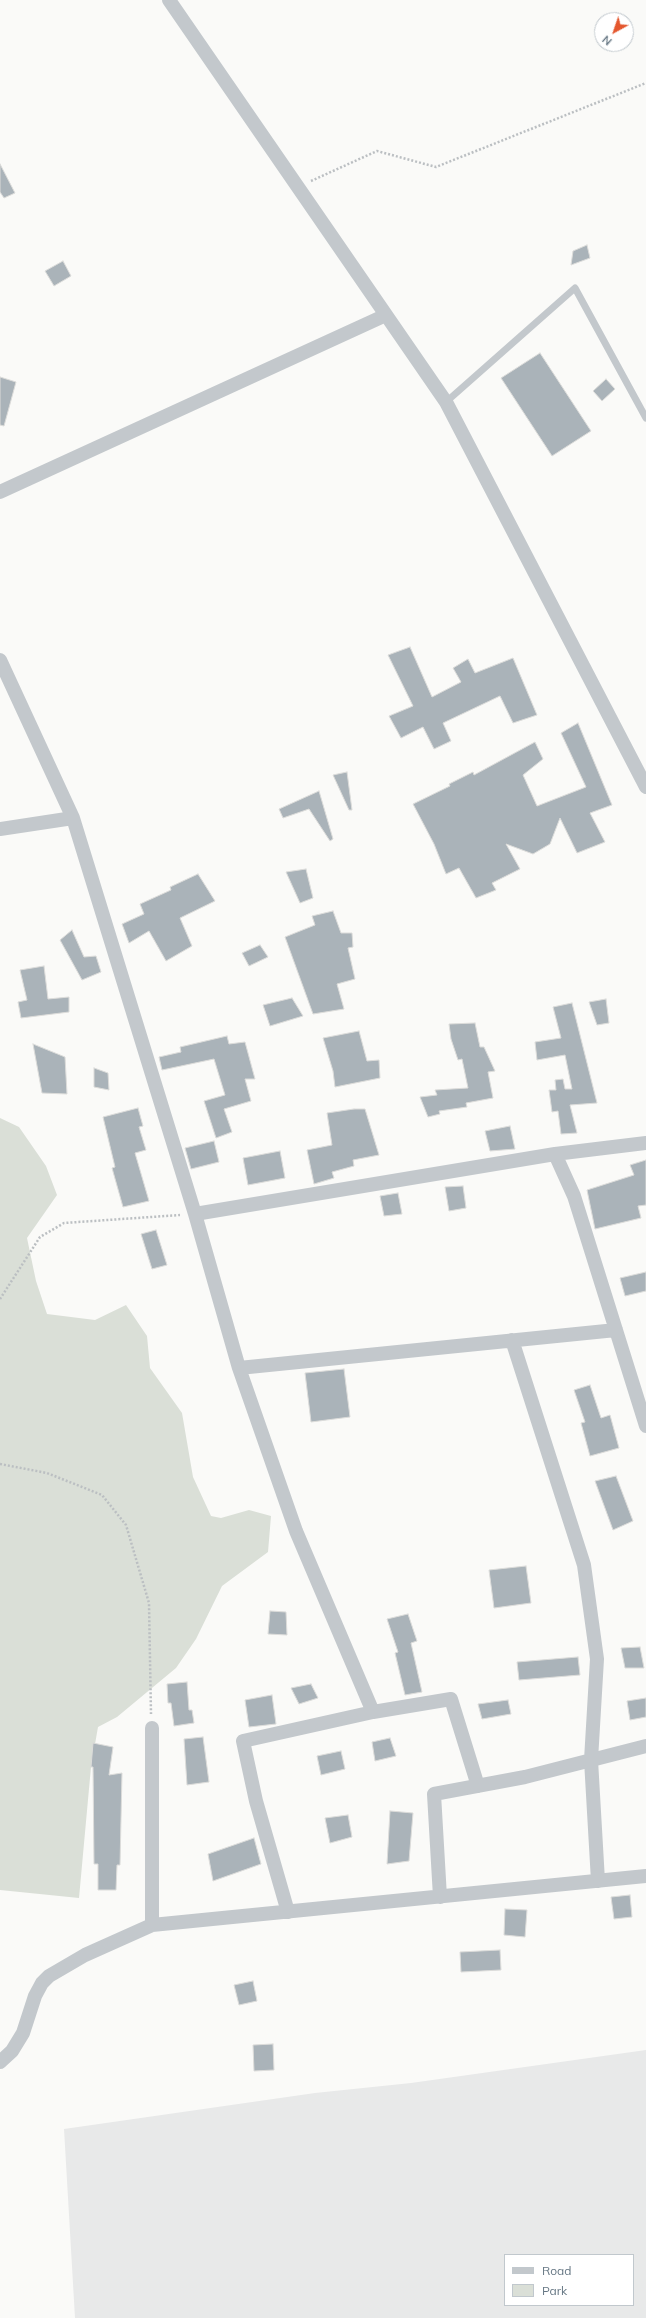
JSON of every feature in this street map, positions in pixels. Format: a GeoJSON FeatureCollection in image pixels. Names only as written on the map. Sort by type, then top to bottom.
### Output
{"type":"FeatureCollection","features":[{"type":"Feature","properties":{"kind":"street"},"geometry":{"type":"LineString","coordinates":[[169,0],[446,402],[646,787]]}},
{"type":"Feature","properties":{"kind":"street"},"geometry":{"type":"LineString","coordinates":[[0,492],[386,315]]}},
{"type":"Feature","properties":{"kind":"street"},"geometry":{"type":"LineString","coordinates":[[0,660],[73,818],[195,1214],[239,1368],[296,1531],[373,1712]]}},
{"type":"Feature","properties":{"kind":"street"},"geometry":{"type":"LineString","coordinates":[[0,830],[73,818]]}},
{"type":"Feature","properties":{"kind":"street"},"geometry":{"type":"LineString","coordinates":[[195,1214],[556,1154],[646,1143]]}},
{"type":"Feature","properties":{"kind":"street"},"geometry":{"type":"LineString","coordinates":[[556,1154],[574,1196],[646,1426]]}},
{"type":"Feature","properties":{"kind":"street"},"geometry":{"type":"LineString","coordinates":[[239,1368],[616,1330]]}},
{"type":"Feature","properties":{"kind":"street"},"geometry":{"type":"LineString","coordinates":[[512,1340],[584,1565],[597,1659],[591,1760],[598,1881]]}},
{"type":"Feature","properties":{"kind":"street"},"geometry":{"type":"LineString","coordinates":[[288,1912],[256,1801],[243,1741],[373,1712],[451,1699],[478,1786]]}},
{"type":"Feature","properties":{"kind":"street"},"geometry":{"type":"LineString","coordinates":[[152,1728],[152,1925]]}},
{"type":"Feature","properties":{"kind":"street"},"geometry":{"type":"LineString","coordinates":[[440,1897],[434,1794],[525,1777],[646,1746]]}},
{"type":"Feature","properties":{"kind":"street"},"geometry":{"type":"LineString","coordinates":[[0,2062],[12,2051],[23,2033],[35,1996],[42,1983],[49,1976],[85,1955],[152,1925],[646,1876]]}},
{"type":"Feature","properties":{"kind":"lane"},"geometry":{"type":"LineString","coordinates":[[446,402],[575,288],[646,418]]}},
{"type":"Feature","properties":{"kind":"path"},"geometry":{"type":"LineString","coordinates":[[298,187],[377,151],[436,167],[646,83]]}},
{"type":"Feature","properties":{"kind":"path"},"geometry":{"type":"LineString","coordinates":[[0,1299],[40,1237],[64,1224],[195,1214]]}},
{"type":"Feature","properties":{"kind":"path"},"geometry":{"type":"LineString","coordinates":[[0,1464],[47,1473],[102,1495],[126,1525],[149,1603],[152,1728]]}},
{"type":"Feature","properties":{"kind":"shaded area"},"geometry":{"type":"Polygon","coordinates":[[[646,2050],[646,2318],[75,2318],[64,2129],[315,2093],[411,2083],[646,2050]]]}},
{"type":"Feature","properties":{"kind":"green space"},"geometry":{"type":"Polygon","coordinates":[[[0,1118],[19,1127],[46,1166],[57,1195],[27,1238],[36,1281],[47,1314],[95,1320],[126,1305],[147,1336],[150,1368],[182,1413],[193,1477],[211,1516],[221,1518],[249,1510],[271,1516],[268,1552],[222,1586],[196,1639],[176,1668],[117,1717],[98,1727],[91,1767],[79,1898],[0,1890],[0,1118]]]}},
{"type":"Feature","properties":{"kind":"building"},"geometry":{"type":"Polygon","coordinates":[[[0,164],[15,193],[4,198],[0,192],[0,164]]]}},
{"type":"Feature","properties":{"kind":"building"},"geometry":{"type":"Polygon","coordinates":[[[587,245],[590,258],[571,265],[573,251],[587,245]]]}},
{"type":"Feature","properties":{"kind":"building"},"geometry":{"type":"Polygon","coordinates":[[[63,261],[71,276],[54,286],[45,271],[63,261]]]}},
{"type":"Feature","properties":{"kind":"building"},"geometry":{"type":"Polygon","coordinates":[[[540,353],[591,431],[552,456],[501,378],[540,353]]]}},
{"type":"Feature","properties":{"kind":"building"},"geometry":{"type":"Polygon","coordinates":[[[0,377],[16,382],[4,426],[0,425],[0,377]]]}},
{"type":"Feature","properties":{"kind":"building"},"geometry":{"type":"Polygon","coordinates":[[[606,379],[615,389],[602,401],[593,391],[606,379]]]}},
{"type":"Feature","properties":{"kind":"building"},"geometry":{"type":"Polygon","coordinates":[[[410,647],[432,697],[461,682],[453,668],[468,659],[475,673],[513,658],[537,715],[513,723],[500,696],[443,723],[451,741],[434,749],[423,727],[401,738],[389,716],[413,706],[388,655],[410,647]]]}},
{"type":"Feature","properties":{"kind":"building"},"geometry":{"type":"Polygon","coordinates":[[[578,723],[612,805],[590,813],[605,842],[577,853],[560,818],[550,844],[533,854],[506,844],[520,869],[492,883],[496,890],[476,898],[459,868],[446,874],[434,844],[413,804],[450,786],[449,784],[473,772],[474,775],[535,742],[543,759],[523,775],[537,806],[586,787],[561,733],[578,723]]]}},
{"type":"Feature","properties":{"kind":"building"},"geometry":{"type":"Polygon","coordinates":[[[347,772],[352,810],[349,810],[333,775],[347,772]]]}},
{"type":"Feature","properties":{"kind":"building"},"geometry":{"type":"Polygon","coordinates":[[[319,791],[333,839],[330,841],[309,809],[283,818],[279,809],[319,791]]]}},
{"type":"Feature","properties":{"kind":"building"},"geometry":{"type":"Polygon","coordinates":[[[306,869],[313,898],[300,903],[286,872],[306,869]]]}},
{"type":"Feature","properties":{"kind":"building"},"geometry":{"type":"Polygon","coordinates":[[[198,874],[215,901],[180,918],[192,946],[166,961],[149,931],[129,943],[122,924],[144,914],[140,904],[171,890],[170,887],[198,874]]]}},
{"type":"Feature","properties":{"kind":"building"},"geometry":{"type":"Polygon","coordinates":[[[333,911],[341,933],[352,933],[353,947],[348,948],[355,979],[337,984],[344,1009],[313,1014],[285,937],[315,925],[312,916],[333,911]]]}},
{"type":"Feature","properties":{"kind":"building"},"geometry":{"type":"Polygon","coordinates":[[[72,930],[84,957],[96,956],[101,972],[82,980],[60,940],[72,930]]]}},
{"type":"Feature","properties":{"kind":"building"},"geometry":{"type":"Polygon","coordinates":[[[260,945],[268,957],[249,966],[242,953],[260,945]]]}},
{"type":"Feature","properties":{"kind":"building"},"geometry":{"type":"Polygon","coordinates":[[[44,966],[48,999],[69,997],[69,1012],[21,1018],[18,1002],[27,1000],[20,970],[44,966]]]}},
{"type":"Feature","properties":{"kind":"building"},"geometry":{"type":"Polygon","coordinates":[[[292,998],[303,1016],[270,1026],[263,1005],[292,998]]]}},
{"type":"Feature","properties":{"kind":"building"},"geometry":{"type":"Polygon","coordinates":[[[606,999],[609,1023],[597,1025],[589,1002],[606,999]]]}},
{"type":"Feature","properties":{"kind":"building"},"geometry":{"type":"Polygon","coordinates":[[[572,1003],[597,1103],[570,1105],[577,1133],[561,1134],[558,1111],[552,1112],[549,1090],[556,1090],[555,1080],[563,1079],[565,1089],[572,1089],[565,1055],[537,1060],[535,1042],[561,1038],[553,1007],[572,1003]]]}},
{"type":"Feature","properties":{"kind":"building"},"geometry":{"type":"Polygon","coordinates":[[[475,1023],[480,1047],[484,1047],[495,1071],[488,1072],[493,1098],[466,1103],[467,1107],[439,1111],[440,1114],[428,1117],[420,1097],[437,1095],[435,1090],[468,1088],[462,1059],[458,1060],[451,1039],[449,1024],[475,1023]]]}},
{"type":"Feature","properties":{"kind":"building"},"geometry":{"type":"Polygon","coordinates":[[[359,1031],[367,1061],[379,1060],[380,1078],[335,1087],[333,1071],[323,1038],[359,1031]]]}},
{"type":"Feature","properties":{"kind":"building"},"geometry":{"type":"Polygon","coordinates":[[[227,1036],[229,1044],[245,1042],[255,1079],[245,1079],[251,1101],[224,1109],[232,1132],[216,1138],[204,1101],[225,1095],[214,1059],[162,1070],[159,1057],[181,1052],[180,1047],[227,1036]]]}},
{"type":"Feature","properties":{"kind":"building"},"geometry":{"type":"Polygon","coordinates":[[[33,1044],[65,1057],[67,1094],[42,1093],[33,1044]]]}},
{"type":"Feature","properties":{"kind":"building"},"geometry":{"type":"Polygon","coordinates":[[[94,1068],[108,1073],[109,1090],[94,1087],[94,1068]]]}},
{"type":"Feature","properties":{"kind":"building"},"geometry":{"type":"Polygon","coordinates":[[[138,1108],[143,1126],[139,1127],[146,1150],[135,1153],[149,1201],[123,1207],[112,1168],[115,1167],[103,1117],[138,1108]]]}},
{"type":"Feature","properties":{"kind":"building"},"geometry":{"type":"Polygon","coordinates":[[[365,1109],[379,1155],[353,1160],[354,1166],[332,1172],[334,1178],[314,1184],[307,1150],[332,1145],[327,1113],[365,1109]]]}},
{"type":"Feature","properties":{"kind":"building"},"geometry":{"type":"Polygon","coordinates":[[[510,1126],[515,1149],[490,1151],[485,1131],[510,1126]]]}},
{"type":"Feature","properties":{"kind":"building"},"geometry":{"type":"Polygon","coordinates":[[[214,1141],[219,1162],[191,1169],[185,1148],[214,1141]]]}},
{"type":"Feature","properties":{"kind":"building"},"geometry":{"type":"Polygon","coordinates":[[[280,1151],[285,1178],[248,1185],[243,1158],[280,1151]]]}},
{"type":"Feature","properties":{"kind":"building"},"geometry":{"type":"Polygon","coordinates":[[[646,1160],[646,1205],[638,1206],[641,1218],[595,1229],[587,1190],[634,1175],[630,1165],[646,1160]]]}},
{"type":"Feature","properties":{"kind":"building"},"geometry":{"type":"Polygon","coordinates":[[[463,1186],[466,1208],[449,1211],[445,1187],[463,1186]]]}},
{"type":"Feature","properties":{"kind":"building"},"geometry":{"type":"Polygon","coordinates":[[[398,1193],[402,1214],[384,1216],[380,1196],[398,1193]]]}},
{"type":"Feature","properties":{"kind":"building"},"geometry":{"type":"Polygon","coordinates":[[[156,1230],[167,1265],[152,1269],[141,1234],[156,1230]]]}},
{"type":"Feature","properties":{"kind":"building"},"geometry":{"type":"Polygon","coordinates":[[[646,1272],[646,1291],[625,1296],[620,1278],[646,1272]]]}},
{"type":"Feature","properties":{"kind":"building"},"geometry":{"type":"Polygon","coordinates":[[[344,1369],[350,1417],[311,1422],[305,1373],[344,1369]]]}},
{"type":"Feature","properties":{"kind":"building"},"geometry":{"type":"Polygon","coordinates":[[[590,1385],[601,1418],[610,1415],[619,1448],[590,1456],[581,1423],[585,1422],[574,1390],[590,1385]]]}},
{"type":"Feature","properties":{"kind":"building"},"geometry":{"type":"Polygon","coordinates":[[[616,1476],[633,1521],[613,1530],[595,1481],[616,1476]]]}},
{"type":"Feature","properties":{"kind":"building"},"geometry":{"type":"Polygon","coordinates":[[[526,1566],[531,1603],[494,1608],[489,1570],[526,1566]]]}},
{"type":"Feature","properties":{"kind":"building"},"geometry":{"type":"Polygon","coordinates":[[[270,1611],[286,1612],[287,1635],[268,1634],[270,1611]]]}},
{"type":"Feature","properties":{"kind":"building"},"geometry":{"type":"Polygon","coordinates":[[[408,1614],[417,1641],[411,1643],[422,1692],[405,1695],[395,1653],[398,1652],[387,1619],[408,1614]]]}},
{"type":"Feature","properties":{"kind":"building"},"geometry":{"type":"Polygon","coordinates":[[[640,1647],[644,1668],[625,1668],[621,1648],[640,1647]]]}},
{"type":"Feature","properties":{"kind":"building"},"geometry":{"type":"Polygon","coordinates":[[[578,1657],[580,1675],[519,1680],[517,1662],[578,1657]]]}},
{"type":"Feature","properties":{"kind":"building"},"geometry":{"type":"Polygon","coordinates":[[[187,1682],[189,1710],[192,1710],[194,1723],[174,1726],[171,1703],[168,1703],[167,1684],[187,1682]]]}},
{"type":"Feature","properties":{"kind":"building"},"geometry":{"type":"Polygon","coordinates":[[[311,1684],[318,1698],[299,1704],[291,1688],[311,1684]]]}},
{"type":"Feature","properties":{"kind":"building"},"geometry":{"type":"Polygon","coordinates":[[[272,1695],[276,1724],[249,1727],[245,1700],[272,1695]]]}},
{"type":"Feature","properties":{"kind":"building"},"geometry":{"type":"Polygon","coordinates":[[[646,1698],[646,1717],[630,1720],[627,1701],[646,1698]]]}},
{"type":"Feature","properties":{"kind":"building"},"geometry":{"type":"Polygon","coordinates":[[[508,1700],[511,1714],[482,1719],[478,1704],[508,1700]]]}},
{"type":"Feature","properties":{"kind":"building"},"geometry":{"type":"Polygon","coordinates":[[[203,1737],[209,1782],[187,1785],[184,1739],[203,1737]]]}},
{"type":"Feature","properties":{"kind":"building"},"geometry":{"type":"Polygon","coordinates":[[[390,1738],[396,1756],[375,1761],[372,1742],[390,1738]]]}},
{"type":"Feature","properties":{"kind":"building"},"geometry":{"type":"Polygon","coordinates":[[[93,1743],[113,1747],[109,1775],[122,1773],[120,1865],[117,1865],[116,1890],[98,1890],[98,1864],[94,1864],[93,1767],[91,1767],[93,1743]]]}},
{"type":"Feature","properties":{"kind":"building"},"geometry":{"type":"Polygon","coordinates":[[[341,1751],[345,1769],[321,1775],[317,1756],[341,1751]]]}},
{"type":"Feature","properties":{"kind":"building"},"geometry":{"type":"Polygon","coordinates":[[[390,1811],[413,1813],[409,1861],[387,1864],[390,1811]]]}},
{"type":"Feature","properties":{"kind":"building"},"geometry":{"type":"Polygon","coordinates":[[[348,1815],[352,1837],[330,1843],[325,1818],[348,1815]]]}},
{"type":"Feature","properties":{"kind":"building"},"geometry":{"type":"Polygon","coordinates":[[[254,1838],[261,1864],[213,1881],[208,1854],[254,1838]]]}},
{"type":"Feature","properties":{"kind":"building"},"geometry":{"type":"Polygon","coordinates":[[[630,1895],[632,1917],[614,1919],[611,1897],[630,1895]]]}},
{"type":"Feature","properties":{"kind":"building"},"geometry":{"type":"Polygon","coordinates":[[[505,1909],[527,1910],[525,1937],[504,1935],[505,1909]]]}},
{"type":"Feature","properties":{"kind":"building"},"geometry":{"type":"Polygon","coordinates":[[[500,1950],[501,1970],[461,1972],[460,1952],[500,1950]]]}},
{"type":"Feature","properties":{"kind":"building"},"geometry":{"type":"Polygon","coordinates":[[[253,1981],[257,2001],[239,2005],[234,1985],[253,1981]]]}},
{"type":"Feature","properties":{"kind":"building"},"geometry":{"type":"Polygon","coordinates":[[[273,2044],[274,2070],[254,2071],[253,2045],[273,2044]]]}}]}
